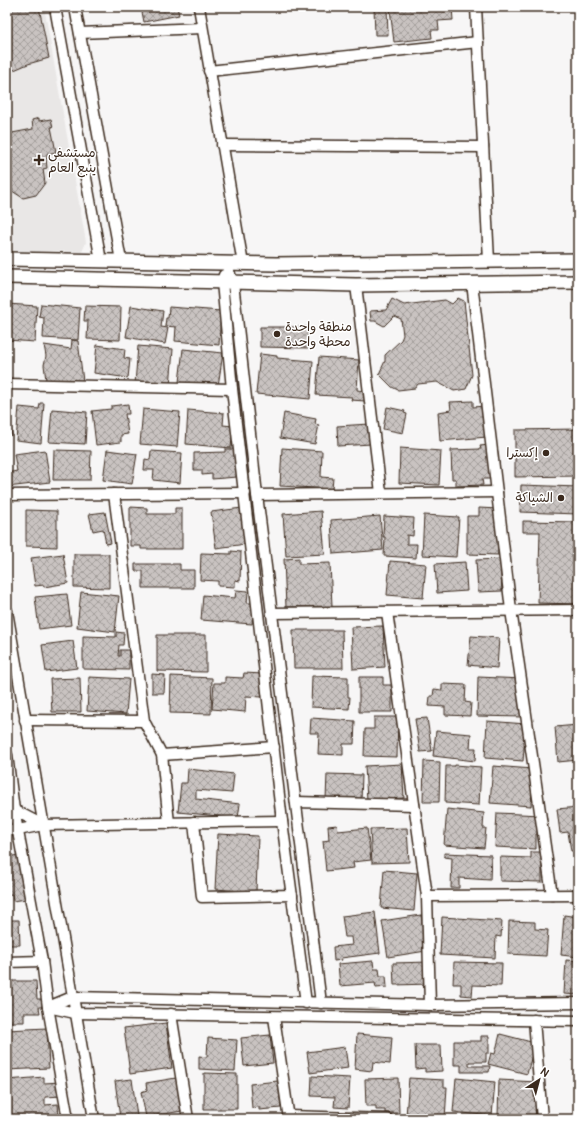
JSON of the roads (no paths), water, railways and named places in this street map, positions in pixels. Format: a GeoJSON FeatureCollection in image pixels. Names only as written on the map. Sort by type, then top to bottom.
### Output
{"type":"FeatureCollection","features":[{"type":"Feature","properties":{"kind":"main road"},"geometry":{"type":"LineString","coordinates":[[7,259],[243,264],[578,260]]}},
{"type":"Feature","properties":{"kind":"main road"},"geometry":{"type":"LineString","coordinates":[[290,264],[292,284]]}},
{"type":"Feature","properties":{"kind":"main road"},"geometry":{"type":"LineString","coordinates":[[7,277],[356,285],[472,282],[578,282]]}},
{"type":"Feature","properties":{"kind":"main road"},"geometry":{"type":"LineString","coordinates":[[556,282],[578,292]]}},
{"type":"Feature","properties":{"kind":"street"},"geometry":{"type":"LineString","coordinates":[[55,7],[102,261]]}},
{"type":"Feature","properties":{"kind":"street"},"geometry":{"type":"LineString","coordinates":[[75,7],[121,262]]}},
{"type":"Feature","properties":{"kind":"street"},"geometry":{"type":"LineString","coordinates":[[199,7],[243,264]]}},
{"type":"Feature","properties":{"kind":"street"},"geometry":{"type":"LineString","coordinates":[[476,7],[489,261]]}},
{"type":"Feature","properties":{"kind":"street"},"geometry":{"type":"LineString","coordinates":[[80,33],[202,28]]}},
{"type":"Feature","properties":{"kind":"street"},"geometry":{"type":"LineString","coordinates":[[210,71],[478,42]]}},
{"type":"Feature","properties":{"kind":"street"},"geometry":{"type":"LineString","coordinates":[[222,145],[483,147]]}},
{"type":"Feature","properties":{"kind":"street"},"geometry":{"type":"LineString","coordinates":[[226,263],[232,389],[282,821],[306,1003]]}},
{"type":"Feature","properties":{"kind":"street"},"geometry":{"type":"LineString","coordinates":[[227,282],[257,495],[321,1004]]}},
{"type":"Feature","properties":{"kind":"street"},"geometry":{"type":"LineString","coordinates":[[472,282],[511,610],[552,895]]}},
{"type":"Feature","properties":{"kind":"street"},"geometry":{"type":"LineString","coordinates":[[356,285],[381,493]]}},
{"type":"Feature","properties":{"kind":"street"},"geometry":{"type":"LineString","coordinates":[[7,384],[232,389]]}},
{"type":"Feature","properties":{"kind":"street"},"geometry":{"type":"LineString","coordinates":[[7,495],[245,492]]}},
{"type":"Feature","properties":{"kind":"street"},"geometry":{"type":"LineString","coordinates":[[257,495],[496,492]]}},
{"type":"Feature","properties":{"kind":"street"},"geometry":{"type":"LineString","coordinates":[[114,494],[144,721],[162,755],[169,823]]}},
{"type":"Feature","properties":{"kind":"street"},"geometry":{"type":"LineString","coordinates":[[272,613],[578,610]]}},
{"type":"Feature","properties":{"kind":"street"},"geometry":{"type":"LineString","coordinates":[[7,611],[94,1119]]}},
{"type":"Feature","properties":{"kind":"street"},"geometry":{"type":"LineString","coordinates":[[387,612],[427,896],[430,1005]]}},
{"type":"Feature","properties":{"kind":"street"},"geometry":{"type":"LineString","coordinates":[[25,720],[144,721]]}},
{"type":"Feature","properties":{"kind":"street"},"geometry":{"type":"LineString","coordinates":[[162,755],[274,747]]}},
{"type":"Feature","properties":{"kind":"street"},"geometry":{"type":"LineString","coordinates":[[7,755],[11,811],[18,830],[42,961],[48,1007],[68,1119]]}},
{"type":"Feature","properties":{"kind":"street"},"geometry":{"type":"LineString","coordinates":[[296,802],[414,805]]}},
{"type":"Feature","properties":{"kind":"street"},"geometry":{"type":"LineString","coordinates":[[11,811],[43,825]]}},
{"type":"Feature","properties":{"kind":"street"},"geometry":{"type":"LineString","coordinates":[[7,830],[18,830],[43,825],[282,821]]}},
{"type":"Feature","properties":{"kind":"street"},"geometry":{"type":"LineString","coordinates":[[194,822],[202,897],[292,895]]}},
{"type":"Feature","properties":{"kind":"street"},"geometry":{"type":"LineString","coordinates":[[427,896],[578,895]]}},
{"type":"Feature","properties":{"kind":"street"},"geometry":{"type":"LineString","coordinates":[[7,962],[42,961]]}},
{"type":"Feature","properties":{"kind":"street"},"geometry":{"type":"LineString","coordinates":[[48,1007],[72,997],[321,1004],[430,1005],[578,1003]]}},
{"type":"Feature","properties":{"kind":"street"},"geometry":{"type":"LineString","coordinates":[[48,1007],[75,1013],[578,1021]]}},
{"type":"Feature","properties":{"kind":"street"},"geometry":{"type":"LineString","coordinates":[[171,1014],[188,1119]]}},
{"type":"Feature","properties":{"kind":"street"},"geometry":{"type":"LineString","coordinates":[[274,1017],[289,1118],[387,1119]]}},
{"type":"Feature","properties":{"kind":"street"},"geometry":{"type":"LineString","coordinates":[[534,1020],[542,1119]]}},
{"type":"Feature","properties":{"kind":"place","name":"مستشفى ينبع العام"},"geometry":{"type":"Point","coordinates":[39,160]}},
{"type":"Feature","properties":{"kind":"place","name":"منطقة واحدة محطة واحدة"},"geometry":{"type":"Point","coordinates":[277,334]}},
{"type":"Feature","properties":{"kind":"place","name":"إكسترا"},"geometry":{"type":"Point","coordinates":[546,453]}},
{"type":"Feature","properties":{"kind":"place","name":"الشياكة"},"geometry":{"type":"Point","coordinates":[561,498]}}]}
